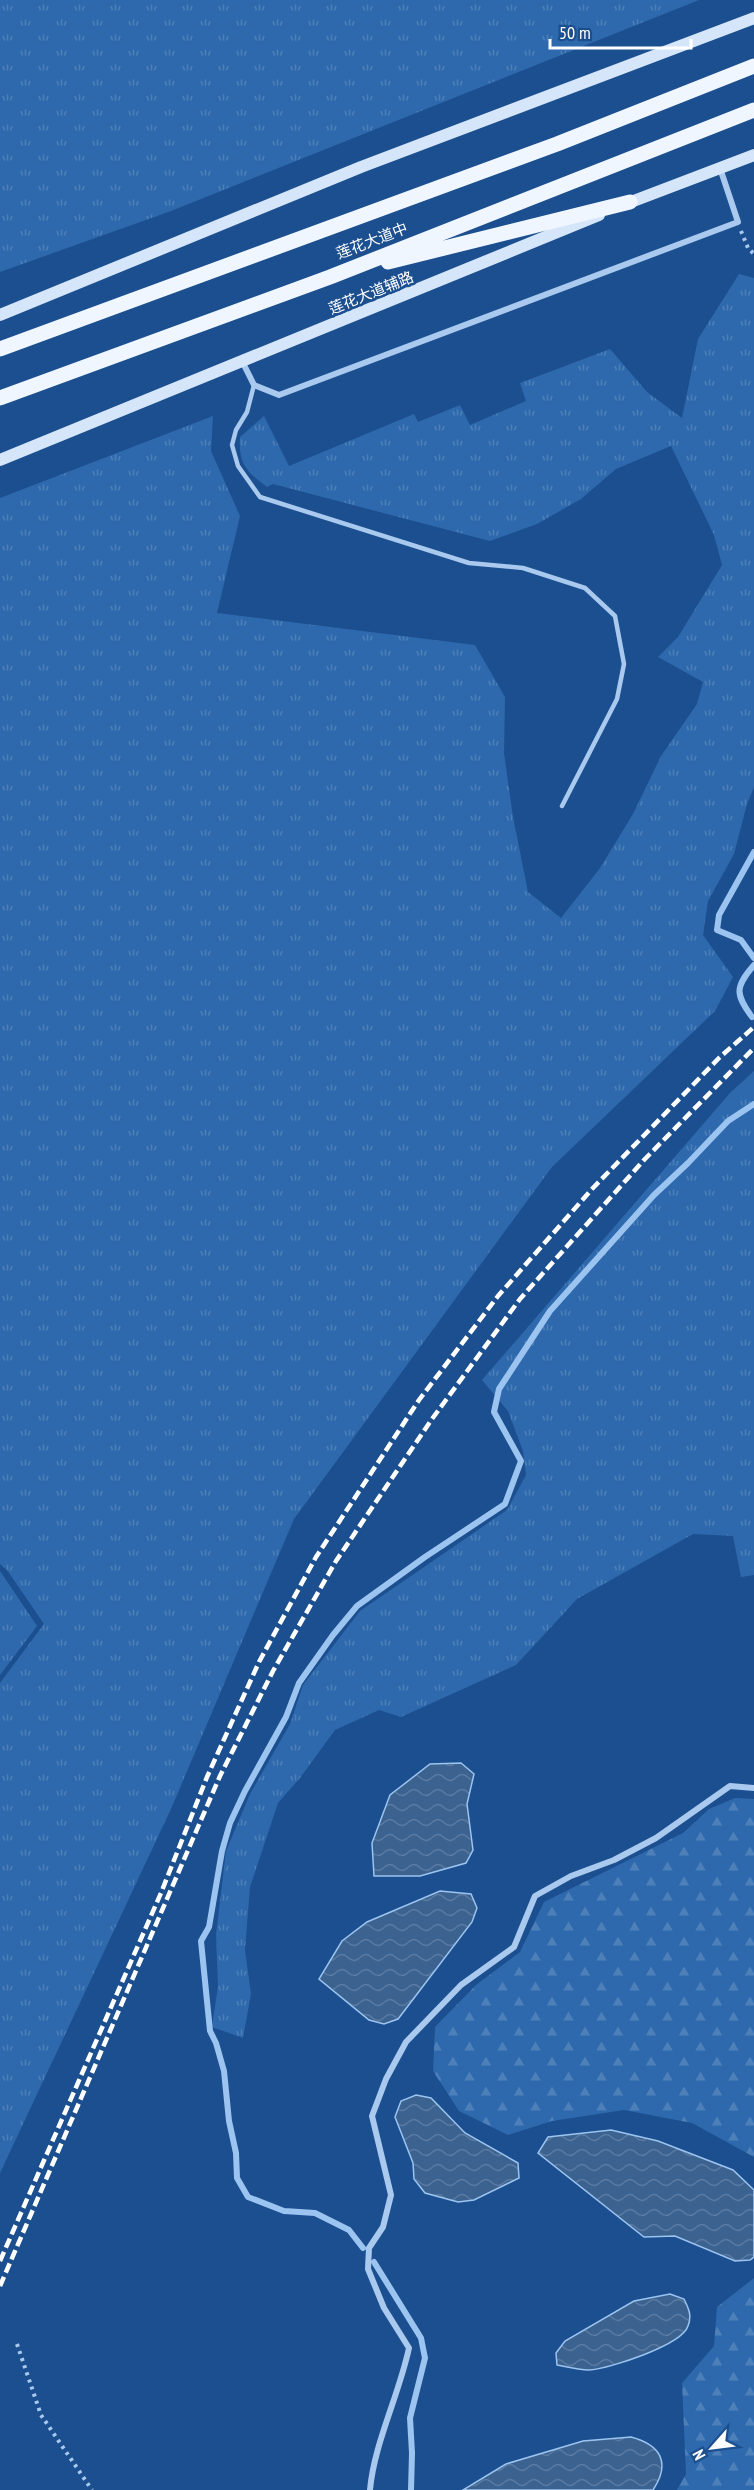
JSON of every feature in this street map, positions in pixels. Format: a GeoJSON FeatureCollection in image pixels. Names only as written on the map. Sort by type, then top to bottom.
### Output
{"type":"FeatureCollection","features":[{"type":"Feature","properties":{"kind":"main road","name":"莲花大道中"},"geometry":{"type":"LineString","coordinates":[[0,349],[546,148],[754,66]]}},
{"type":"Feature","properties":{"kind":"main road","name":"莲花大道中"},"geometry":{"type":"LineString","coordinates":[[0,398],[330,277],[754,110]]}},
{"type":"Feature","properties":{"kind":"main road"},"geometry":{"type":"LineString","coordinates":[[330,277],[630,202]]}},
{"type":"Feature","properties":{"kind":"street"},"geometry":{"type":"LineString","coordinates":[[0,315],[361,167],[754,18]]}},
{"type":"Feature","properties":{"kind":"street","name":"莲花大道辅路"},"geometry":{"type":"LineString","coordinates":[[0,460],[630,202],[754,155]]}},
{"type":"Feature","properties":{"kind":"street"},"geometry":{"type":"LineString","coordinates":[[243,362],[254,385],[279,395],[738,222],[720,168]]}},
{"type":"Feature","properties":{"kind":"street"},"geometry":{"type":"LineString","coordinates":[[370,2490],[371,2472],[403,2377],[409,2348],[384,2308],[368,2269],[369,2248],[383,2227],[391,2195],[372,2116],[386,2079],[406,2042],[461,1985],[514,1947],[536,1896],[571,1876],[614,1860],[656,1838],[730,1786],[754,1788]]}},
{"type":"Feature","properties":{"kind":"lane"},"geometry":{"type":"LineString","coordinates":[[254,385],[247,412],[236,430],[232,445],[238,466],[260,497],[469,563],[523,568],[585,588],[615,616],[624,664],[617,699],[562,806]]}},
{"type":"Feature","properties":{"kind":"path"},"geometry":{"type":"LineString","coordinates":[[738,222],[748,249],[754,254]]}},
{"type":"Feature","properties":{"kind":"path"},"geometry":{"type":"LineString","coordinates":[[17,2344],[41,2415],[93,2490]]}},
{"type":"Feature","properties":{"kind":"green space"},"geometry":{"type":"Polygon","coordinates":[[[0,0],[699,0],[171,211],[0,272],[0,0]]]}},
{"type":"Feature","properties":{"kind":"green space"},"geometry":{"type":"Polygon","coordinates":[[[739,274],[754,278],[754,787],[747,804],[734,854],[708,901],[703,935],[733,977],[715,1011],[552,1167],[294,1519],[171,1809],[0,2173],[0,1683],[44,1624],[7,1570],[0,1564],[0,498],[213,416],[211,451],[240,516],[217,613],[475,645],[505,697],[504,753],[513,817],[528,892],[561,918],[600,868],[633,814],[661,756],[697,704],[703,682],[658,657],[678,637],[722,565],[714,535],[671,446],[616,469],[581,499],[537,524],[490,541],[273,484],[267,487],[245,467],[242,461],[240,437],[264,416],[289,466],[414,414],[418,422],[460,405],[470,425],[526,401],[520,383],[610,349],[647,392],[682,418],[698,339],[739,274]]]}},
{"type":"Feature","properties":{"kind":"green space"},"geometry":{"type":"Polygon","coordinates":[[[754,1071],[754,1575],[741,1577],[733,1536],[693,1534],[577,1599],[516,1665],[401,1717],[379,1710],[335,1730],[300,1778],[278,1803],[250,1887],[245,1950],[251,1994],[243,2038],[212,2027],[218,1986],[216,1935],[226,1851],[250,1794],[290,1724],[303,1685],[360,1611],[507,1510],[526,1475],[523,1451],[508,1411],[482,1380],[730,1093],[754,1071]]]}},
{"type":"Feature","properties":{"kind":"green space"},"geometry":{"type":"Polygon","coordinates":[[[0,1571],[37,1626],[0,1675],[0,1571]]]}},
{"type":"Feature","properties":{"kind":"green space"},"geometry":{"type":"Polygon","coordinates":[[[735,1798],[754,1799],[754,2157],[692,2123],[624,2110],[552,2121],[508,2135],[459,2111],[433,2071],[435,2027],[476,1985],[520,1952],[544,1902],[683,1833],[709,1809],[735,1798]]]}},
{"type":"Feature","properties":{"kind":"green space"},"geometry":{"type":"Polygon","coordinates":[[[754,2278],[754,2490],[677,2490],[686,2474],[682,2383],[714,2346],[717,2307],[754,2278]]]}},
{"type":"Feature","properties":{"kind":"water"},"geometry":{"type":"Polygon","coordinates":[[[461,1763],[474,1774],[467,1804],[473,1850],[466,1863],[420,1876],[374,1876],[372,1843],[390,1795],[430,1764],[461,1763]]]}},
{"type":"Feature","properties":{"kind":"water"},"geometry":{"type":"Polygon","coordinates":[[[440,1891],[471,1894],[477,1908],[472,1922],[398,2019],[384,2024],[369,2020],[319,1979],[342,1941],[367,1922],[440,1891]]]}},
{"type":"Feature","properties":{"kind":"water"},"geometry":{"type":"Polygon","coordinates":[[[416,2095],[431,2098],[465,2133],[518,2163],[519,2178],[474,2200],[458,2202],[425,2193],[414,2179],[413,2163],[395,2117],[401,2101],[416,2095]]]}},
{"type":"Feature","properties":{"kind":"water"},"geometry":{"type":"Polygon","coordinates":[[[611,2130],[658,2141],[733,2170],[754,2190],[754,2257],[750,2260],[735,2261],[675,2236],[644,2237],[538,2153],[548,2137],[611,2130]]]}},
{"type":"Feature","properties":{"kind":"water"},"geometry":{"type":"Polygon","coordinates":[[[670,2294],[684,2299],[690,2316],[688,2326],[673,2341],[644,2355],[599,2369],[585,2370],[557,2365],[556,2353],[565,2341],[634,2301],[670,2294]]]}},
{"type":"Feature","properties":{"kind":"water"},"geometry":{"type":"Polygon","coordinates":[[[631,2437],[650,2445],[660,2456],[661,2471],[653,2490],[463,2490],[506,2464],[583,2441],[631,2437]]]}},
{"type":"Feature","properties":{"kind":"waterway"},"geometry":{"type":"LineString","coordinates":[[754,852],[719,915],[717,930],[741,940],[754,958]]}},
{"type":"Feature","properties":{"kind":"waterway"},"geometry":{"type":"LineString","coordinates":[[752,1017],[742,1002],[739,991],[743,979],[754,965]]}},
{"type":"Feature","properties":{"kind":"waterway"},"geometry":{"type":"LineString","coordinates":[[363,2248],[349,2230],[315,2213],[284,2211],[248,2197],[237,2178],[236,2153],[229,2121],[224,2071],[210,2031],[201,1941],[209,1927],[222,1851],[230,1823],[286,1717],[299,1683],[357,1606],[505,1504],[521,1461],[494,1412],[499,1389],[550,1311],[654,1195],[728,1121],[754,1104]]}},
{"type":"Feature","properties":{"kind":"waterway"},"geometry":{"type":"LineString","coordinates":[[374,2262],[421,2338],[425,2358],[410,2418],[411,2490]]}},
{"type":"Feature","properties":{"kind":"railway"},"geometry":{"type":"LineString","coordinates":[[0,2261],[161,1893],[207,1777],[259,1662],[316,1557],[419,1400],[498,1296],[592,1189],[719,1058],[754,1027]]}},
{"type":"Feature","properties":{"kind":"railway"},"geometry":{"type":"LineString","coordinates":[[0,2286],[220,1776],[273,1671],[336,1561],[432,1419],[520,1299],[644,1160],[754,1048]]}}]}
